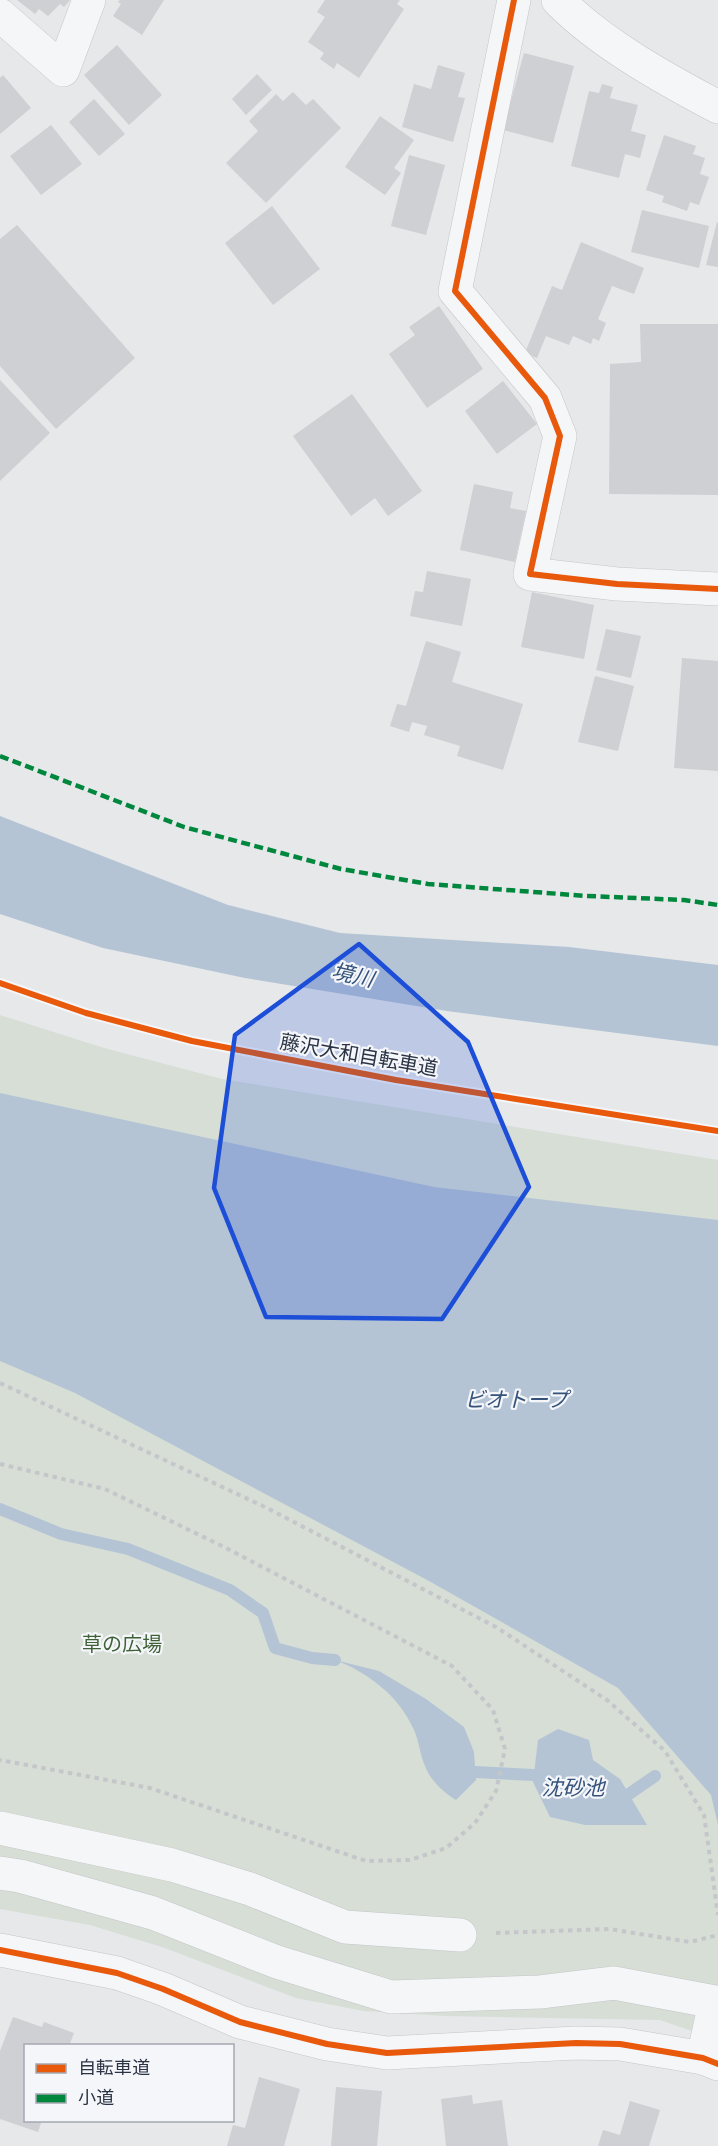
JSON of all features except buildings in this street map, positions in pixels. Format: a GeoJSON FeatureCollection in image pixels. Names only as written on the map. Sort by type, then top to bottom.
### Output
{"type":"FeatureCollection","features":[{"type":"Feature","properties":{"kind":"street"},"geometry":{"type":"LineString","coordinates":[[0,15],[63,70],[90,0]]}},
{"type":"Feature","properties":{"kind":"street"},"geometry":{"type":"LineString","coordinates":[[514,0],[455,291],[545,398],[560,436],[530,574],[617,584],[718,589]]}},
{"type":"Feature","properties":{"kind":"street"},"geometry":{"type":"LineString","coordinates":[[558,0],[607,40],[673,83],[718,107]]}},
{"type":"Feature","properties":{"kind":"street"},"geometry":{"type":"LineString","coordinates":[[0,1828],[172,1865],[250,1889],[345,1926],[460,1935]]}},
{"type":"Feature","properties":{"kind":"street"},"geometry":{"type":"LineString","coordinates":[[0,1873],[20,1876],[153,1913],[277,1962],[391,1997],[540,1992],[614,1983],[715,2002],[711,2061],[609,2044],[576,2043],[387,2053],[327,2044],[240,2022],[163,1989],[117,1973],[0,1950]]}},
{"type":"Feature","properties":{"kind":"path"},"geometry":{"type":"LineString","coordinates":[[0,1383],[265,1508],[485,1621],[608,1700],[664,1751],[704,1815],[718,1915]]}},
{"type":"Feature","properties":{"kind":"path"},"geometry":{"type":"LineString","coordinates":[[0,1464],[105,1490],[226,1548],[452,1666],[493,1710],[505,1749],[496,1791],[475,1823],[446,1848],[410,1860],[366,1861],[150,1788],[0,1760]]}},
{"type":"Feature","properties":{"kind":"path"},"geometry":{"type":"LineString","coordinates":[[460,1935],[609,1929],[690,1942],[718,1935]]}},
{"type":"Feature","properties":{"kind":"highlighted area"},"geometry":{"type":"Polygon","coordinates":[[[359,944],[468,1042],[529,1187],[442,1319],[266,1317],[214,1188],[235,1035],[359,944]]]}},
{"type":"Feature","properties":{"kind":"green space","name":"草の広場"},"geometry":{"type":"Polygon","coordinates":[[[0,1015],[104,1048],[222,1079],[718,1160],[718,2040],[660,2020],[446,2016],[364,2011],[296,1998],[165,1948],[90,1925],[0,1909],[0,1015]]]}},
{"type":"Feature","properties":{"kind":"water","name":"境川"},"geometry":{"type":"Polygon","coordinates":[[[0,816],[228,905],[340,933],[569,947],[718,965],[718,1046],[447,1011],[245,978],[103,948],[0,914],[0,816]]]}},
{"type":"Feature","properties":{"kind":"water","name":"ビオトープ"},"geometry":{"type":"Polygon","coordinates":[[[0,1093],[434,1187],[718,1220],[718,1825],[711,1795],[618,1688],[429,1581],[75,1393],[0,1361],[0,1093]]]}},
{"type":"Feature","properties":{"kind":"water"},"geometry":{"type":"Polygon","coordinates":[[[335,1660],[379,1671],[426,1699],[464,1727],[474,1752],[476,1780],[456,1800],[442,1790],[427,1771],[408,1718],[391,1696],[371,1679],[335,1660]]]}},
{"type":"Feature","properties":{"kind":"water","name":"沈砂池"},"geometry":{"type":"Polygon","coordinates":[[[558,1729],[589,1740],[593,1760],[620,1779],[647,1825],[585,1825],[550,1817],[533,1782],[538,1740],[558,1729]]]}},
{"type":"Feature","properties":{"kind":"waterway"},"geometry":{"type":"LineString","coordinates":[[0,1509],[61,1534],[128,1549],[230,1590],[263,1613],[275,1648],[312,1658],[335,1660]]}},
{"type":"Feature","properties":{"kind":"waterway"},"geometry":{"type":"LineString","coordinates":[[475,1772],[533,1775]]}},
{"type":"Feature","properties":{"kind":"waterway"},"geometry":{"type":"LineString","coordinates":[[629,1794],[655,1776]]}},
{"type":"Feature","properties":{"kind":"marked path"},"geometry":{"type":"LineString","coordinates":[[0,756],[184,827],[341,869],[428,884],[587,896],[684,900],[718,905]]}},
{"type":"Feature","properties":{"kind":"cycle path"},"geometry":{"type":"LineString","coordinates":[[514,0],[455,291],[545,398],[560,436],[530,574],[617,584],[718,589]]}},
{"type":"Feature","properties":{"kind":"cycle path","name":"藤沢大和自転車道"},"geometry":{"type":"LineString","coordinates":[[0,983],[86,1013],[192,1041],[396,1080],[718,1131]]}},
{"type":"Feature","properties":{"kind":"cycle path"},"geometry":{"type":"LineString","coordinates":[[0,1950],[117,1973],[163,1989],[240,2022],[327,2044],[387,2053],[576,2043],[620,2044],[703,2058],[718,2064]]}}]}
